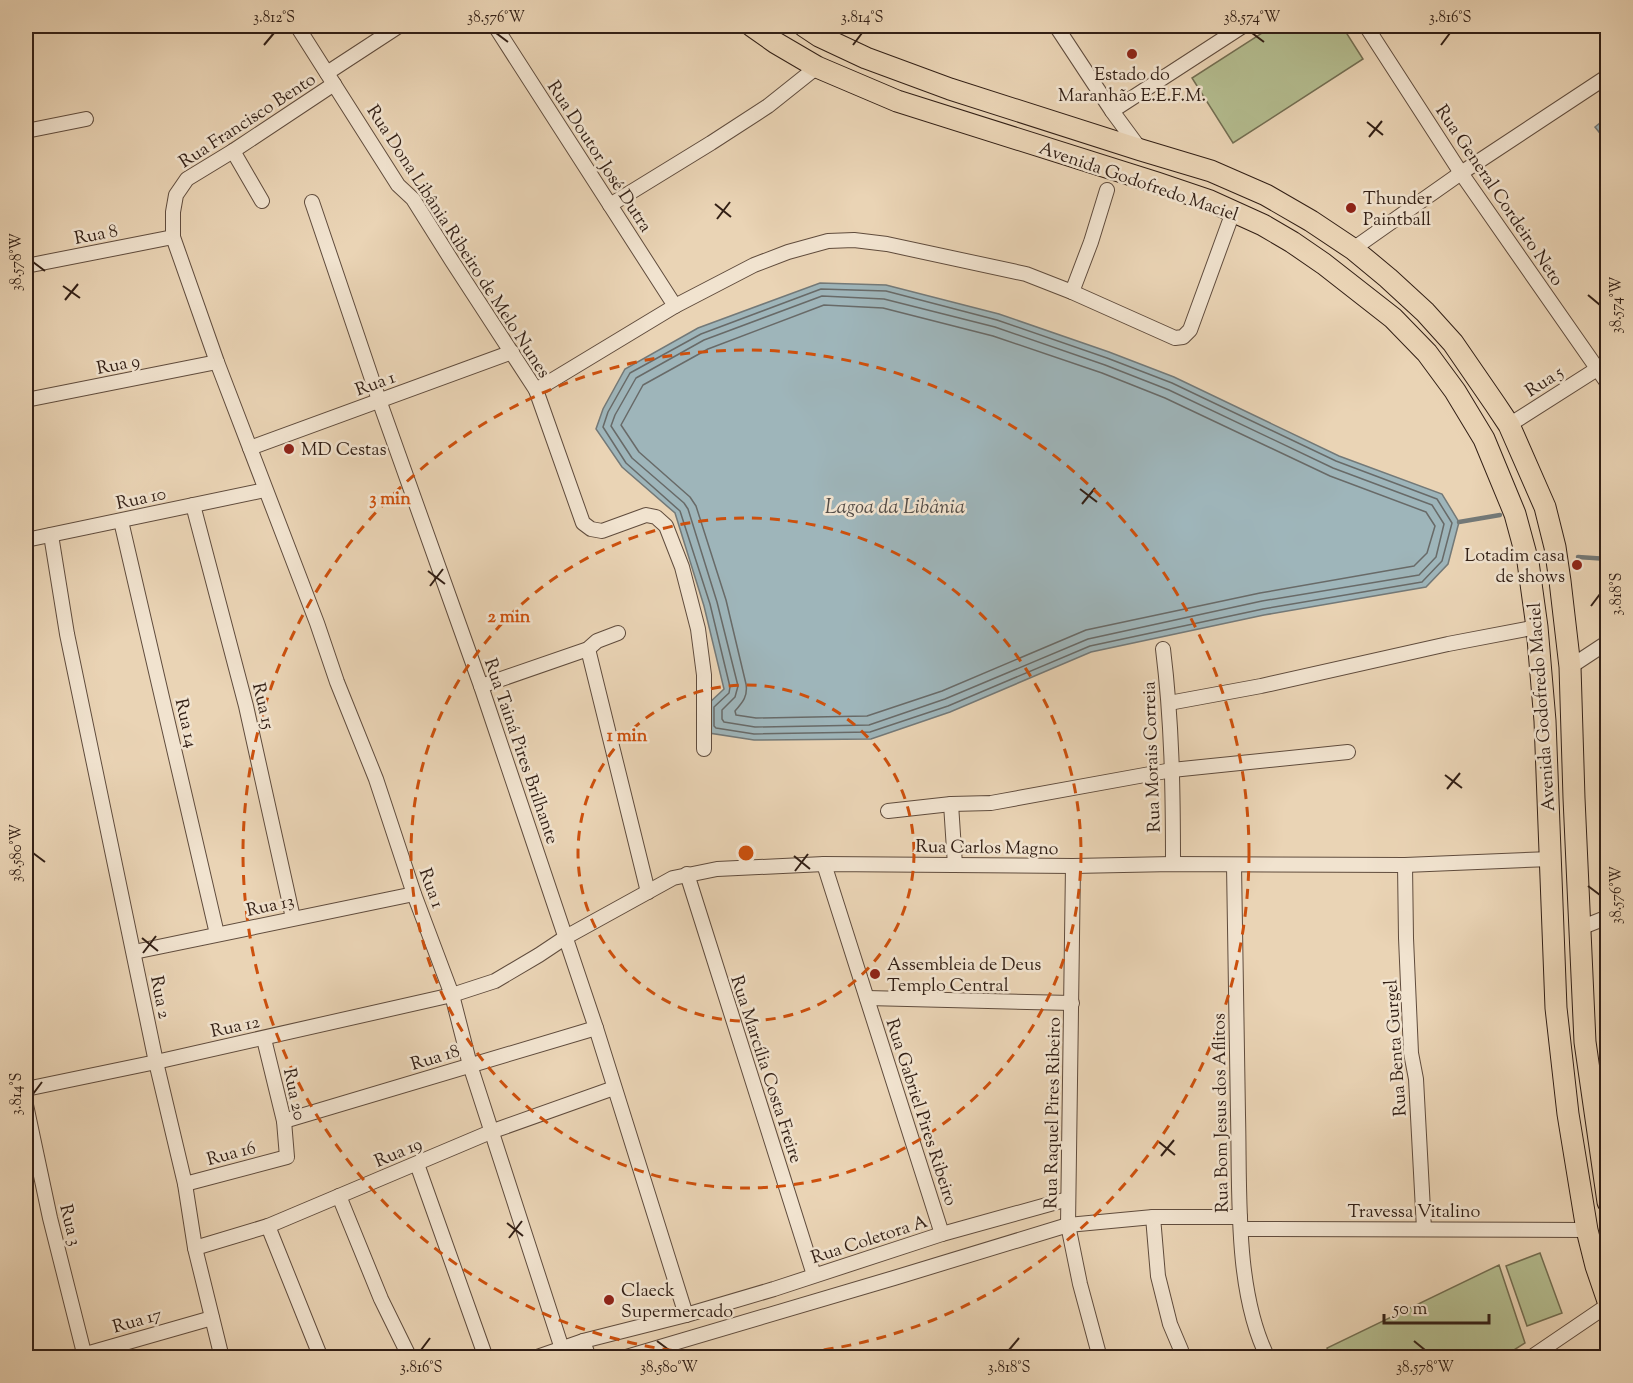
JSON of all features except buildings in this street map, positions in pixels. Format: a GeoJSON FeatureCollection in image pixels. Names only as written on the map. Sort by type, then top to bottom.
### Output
{"type":"FeatureCollection","features":[{"type":"Feature","properties":{"kind":"main road","name":"Avenida Godofredo Maciel"},"geometry":{"type":"LineString","coordinates":[[752,26],[776,44],[817,67],[897,101],[1210,201],[1263,225],[1324,264],[1393,318],[1427,353],[1455,391],[1484,439],[1515,514],[1528,561],[1537,627],[1545,721],[1556,1008],[1568,1114],[1587,1230],[1608,1301]]}},
{"type":"Feature","properties":{"kind":"main road","name":"Avenida Godofredo Maciel"},"geometry":{"type":"LineString","coordinates":[[820,29],[866,58],[950,89],[1211,171],[1266,195],[1353,249],[1425,312],[1453,343],[1509,425],[1545,507],[1555,547],[1560,581],[1570,668],[1581,988],[1585,1042],[1607,1201]]}},
{"type":"Feature","properties":{"kind":"street","name":"Rua Dona Libânia Ribeiro de Melo Nunes"},"geometry":{"type":"LineString","coordinates":[[297,26],[398,185],[413,199],[536,390],[583,524],[591,529],[602,531],[646,515],[656,517],[666,526],[682,567],[698,629],[704,675],[704,749]]}},
{"type":"Feature","properties":{"kind":"street","name":"Rua Francisco Bento"},"geometry":{"type":"LineString","coordinates":[[181,187],[187,179],[233,151],[399,26]]}},
{"type":"Feature","properties":{"kind":"street","name":"Rua Doutor José Dutra"},"geometry":{"type":"LineString","coordinates":[[495,26],[675,306]]}},
{"type":"Feature","properties":{"kind":"street"},"geometry":{"type":"LineString","coordinates":[[1056,26],[1112,111],[1141,150]]}},
{"type":"Feature","properties":{"kind":"street"},"geometry":{"type":"LineString","coordinates":[[1112,111],[1243,26]]}},
{"type":"Feature","properties":{"kind":"street","name":"Rua General Cordeiro Neto"},"geometry":{"type":"LineString","coordinates":[[1366,26],[1461,173],[1602,365],[1608,384]]}},
{"type":"Feature","properties":{"kind":"street"},"geometry":{"type":"LineString","coordinates":[[610,205],[768,106],[817,67]]}},
{"type":"Feature","properties":{"kind":"street"},"geometry":{"type":"LineString","coordinates":[[1353,249],[1461,173],[1608,76]]}},
{"type":"Feature","properties":{"kind":"street"},"geometry":{"type":"LineString","coordinates":[[26,131],[86,119]]}},
{"type":"Feature","properties":{"kind":"street"},"geometry":{"type":"LineString","coordinates":[[233,151],[262,201]]}},
{"type":"Feature","properties":{"kind":"street","name":"Rua 1"},"geometry":{"type":"LineString","coordinates":[[181,187],[176,195],[173,212],[173,237],[217,362],[317,623],[337,682],[376,779],[414,894],[453,995],[470,1065],[564,1352]]}},
{"type":"Feature","properties":{"kind":"street"},"geometry":{"type":"LineString","coordinates":[[1072,292],[1107,190]]}},
{"type":"Feature","properties":{"kind":"street","name":"Rua Tainá Pires Brilhante"},"geometry":{"type":"LineString","coordinates":[[312,202],[566,937],[686,1315]]}},
{"type":"Feature","properties":{"kind":"street"},"geometry":{"type":"LineString","coordinates":[[536,390],[675,306],[754,265],[788,252],[828,241],[854,240],[887,244],[1026,274],[1175,338],[1183,338],[1190,330],[1233,212]]}},
{"type":"Feature","properties":{"kind":"street","name":"Rua 8"},"geometry":{"type":"LineString","coordinates":[[26,266],[173,237]]}},
{"type":"Feature","properties":{"kind":"street","name":"Rua 1"},"geometry":{"type":"LineString","coordinates":[[250,448],[512,352]]}},
{"type":"Feature","properties":{"kind":"street","name":"Rua 9"},"geometry":{"type":"LineString","coordinates":[[26,400],[217,362]]}},
{"type":"Feature","properties":{"kind":"street","name":"Rua 5"},"geometry":{"type":"LineString","coordinates":[[1509,425],[1602,365]]}},
{"type":"Feature","properties":{"kind":"street","name":"Rua 10"},"geometry":{"type":"LineString","coordinates":[[26,540],[265,490]]}},
{"type":"Feature","properties":{"kind":"street","name":"Rua 15"},"geometry":{"type":"LineString","coordinates":[[193,505],[246,706],[293,918]]}},
{"type":"Feature","properties":{"kind":"street","name":"Rua 14"},"geometry":{"type":"LineString","coordinates":[[121,521],[217,934]]}},
{"type":"Feature","properties":{"kind":"street","name":"Rua 2"},"geometry":{"type":"LineString","coordinates":[[51,535],[67,634],[156,1062],[185,1184],[195,1248],[222,1358]]}},
{"type":"Feature","properties":{"kind":"street"},"geometry":{"type":"LineString","coordinates":[[1169,703],[1537,627]]}},
{"type":"Feature","properties":{"kind":"street"},"geometry":{"type":"LineString","coordinates":[[481,686],[588,649],[597,641],[618,633]]}},
{"type":"Feature","properties":{"kind":"street"},"geometry":{"type":"LineString","coordinates":[[1570,668],[1608,642]]}},
{"type":"Feature","properties":{"kind":"street"},"geometry":{"type":"LineString","coordinates":[[588,649],[648,892]]}},
{"type":"Feature","properties":{"kind":"street","name":"Rua Morais Correia"},"geometry":{"type":"LineString","coordinates":[[1163,649],[1173,770],[1173,864]]}},
{"type":"Feature","properties":{"kind":"street"},"geometry":{"type":"LineString","coordinates":[[888,811],[951,804],[991,804],[1173,770],[1348,752]]}},
{"type":"Feature","properties":{"kind":"street"},"geometry":{"type":"LineString","coordinates":[[951,804],[955,865]]}},
{"type":"Feature","properties":{"kind":"street","name":"Rua Carlos Magno"},"geometry":{"type":"LineString","coordinates":[[453,995],[495,981],[566,937],[673,878],[717,869],[824,864],[1405,865],[1551,859]]}},
{"type":"Feature","properties":{"kind":"street","name":"Rua Gabriel Pires Ribeiro"},"geometry":{"type":"LineString","coordinates":[[824,864],[942,1234]]}},
{"type":"Feature","properties":{"kind":"street","name":"Rua Bom Jesus dos Aflitos"},"geometry":{"type":"LineString","coordinates":[[1234,864],[1241,1223],[1245,1275],[1251,1312],[1268,1358]]}},
{"type":"Feature","properties":{"kind":"street","name":"Rua Benta Gurgel"},"geometry":{"type":"LineString","coordinates":[[1405,865],[1411,1053],[1416,1078],[1424,1229]]}},
{"type":"Feature","properties":{"kind":"street","name":"Rua Raquel Pires Ribeiro"},"geometry":{"type":"LineString","coordinates":[[1073,866],[1068,1225],[1080,1284],[1100,1358]]}},
{"type":"Feature","properties":{"kind":"street","name":"Rua Marcília Costa Freire"},"geometry":{"type":"LineString","coordinates":[[687,874],[814,1275]]}},
{"type":"Feature","properties":{"kind":"street","name":"Rua 13"},"geometry":{"type":"LineString","coordinates":[[134,952],[414,894]]}},
{"type":"Feature","properties":{"kind":"street"},"geometry":{"type":"LineString","coordinates":[[1580,928],[1608,917]]}},
{"type":"Feature","properties":{"kind":"street","name":"Rua 12"},"geometry":{"type":"LineString","coordinates":[[26,1089],[264,1039],[453,995]]}},
{"type":"Feature","properties":{"kind":"street"},"geometry":{"type":"LineString","coordinates":[[867,998],[1071,1003]]}},
{"type":"Feature","properties":{"kind":"street","name":"Rua 18"},"geometry":{"type":"LineString","coordinates":[[284,1121],[596,1028]]}},
{"type":"Feature","properties":{"kind":"street","name":"Rua 20"},"geometry":{"type":"LineString","coordinates":[[264,1039],[284,1121],[287,1157]]}},
{"type":"Feature","properties":{"kind":"street","name":"Rua 19"},"geometry":{"type":"LineString","coordinates":[[195,1248],[268,1226],[493,1131],[614,1088]]}},
{"type":"Feature","properties":{"kind":"street","name":"Rua 3"},"geometry":{"type":"LineString","coordinates":[[26,1105],[78,1355]]}},
{"type":"Feature","properties":{"kind":"street","name":"Rua 16"},"geometry":{"type":"LineString","coordinates":[[185,1184],[287,1157]]}},
{"type":"Feature","properties":{"kind":"street"},"geometry":{"type":"LineString","coordinates":[[417,1164],[486,1358]]}},
{"type":"Feature","properties":{"kind":"street"},"geometry":{"type":"LineString","coordinates":[[339,1196],[381,1299],[410,1358]]}},
{"type":"Feature","properties":{"kind":"street","name":"Rua Coletora A"},"geometry":{"type":"LineString","coordinates":[[534,1358],[564,1352],[583,1341],[686,1315],[942,1234],[1068,1199]]}},
{"type":"Feature","properties":{"kind":"street"},"geometry":{"type":"LineString","coordinates":[[1153,1217],[1158,1276],[1170,1324],[1181,1350]]}},
{"type":"Feature","properties":{"kind":"street","name":"Travessa Vitalino"},"geometry":{"type":"LineString","coordinates":[[1068,1225],[1153,1217],[1241,1223],[1424,1229],[1587,1230]]}},
{"type":"Feature","properties":{"kind":"street"},"geometry":{"type":"LineString","coordinates":[[623,1358],[1068,1225]]}},
{"type":"Feature","properties":{"kind":"street"},"geometry":{"type":"LineString","coordinates":[[268,1226],[321,1358]]}},
{"type":"Feature","properties":{"kind":"street"},"geometry":{"type":"LineString","coordinates":[[1530,1358],[1608,1305]]}},
{"type":"Feature","properties":{"kind":"street"},"geometry":{"type":"LineString","coordinates":[[716,1306],[723,1328]]}},
{"type":"Feature","properties":{"kind":"street","name":"Rua 17"},"geometry":{"type":"LineString","coordinates":[[78,1355],[212,1318]]}},
{"type":"Feature","properties":{"kind":"street"},"geometry":{"type":"LineString","coordinates":[[583,1341],[589,1358]]}},
{"type":"Feature","properties":{"kind":"green space"},"geometry":{"type":"Polygon","coordinates":[[[1273,26],[1342,26],[1363,59],[1233,143],[1192,78],[1273,26]]]}},
{"type":"Feature","properties":{"kind":"green space"},"geometry":{"type":"Polygon","coordinates":[[[1540,1253],[1562,1313],[1527,1326],[1506,1266],[1540,1253]]]}},
{"type":"Feature","properties":{"kind":"green space"},"geometry":{"type":"Polygon","coordinates":[[[1499,1265],[1525,1343],[1503,1357],[1331,1357],[1327,1348],[1499,1265]]]}},
{"type":"Feature","properties":{"kind":"water"},"geometry":{"type":"Polygon","coordinates":[[[1606,118],[1607,121],[1607,142],[1595,127],[1606,118]]]}},
{"type":"Feature","properties":{"kind":"water","name":"Lagoa da Libânia"},"geometry":{"type":"Polygon","coordinates":[[[820,283],[886,285],[999,314],[1174,377],[1339,456],[1442,494],[1459,522],[1448,564],[1426,587],[1264,615],[1091,652],[950,712],[871,739],[754,740],[709,733],[708,704],[724,689],[704,606],[675,513],[622,467],[596,429],[603,409],[625,369],[698,328],[820,283]]]}},
{"type":"Feature","properties":{"kind":"waterway"},"geometry":{"type":"LineString","coordinates":[[1459,522],[1500,515]]}},
{"type":"Feature","properties":{"kind":"waterway"},"geometry":{"type":"LineString","coordinates":[[1578,557],[1608,559]]}},
{"type":"Feature","properties":{"kind":"place","name":"Estado do Maranhão E.E.F.M."},"geometry":{"type":"Point","coordinates":[1132,54]}},
{"type":"Feature","properties":{"kind":"place","name":"Thunder Paintball"},"geometry":{"type":"Point","coordinates":[1351,208]}},
{"type":"Feature","properties":{"kind":"place","name":"MD Cestas"},"geometry":{"type":"Point","coordinates":[289,449]}},
{"type":"Feature","properties":{"kind":"place","name":"Lotadim casa de shows"},"geometry":{"type":"Point","coordinates":[1577,565]}},
{"type":"Feature","properties":{"kind":"place","name":"Assembleia de Deus Templo Central"},"geometry":{"type":"Point","coordinates":[875,974]}},
{"type":"Feature","properties":{"kind":"place","name":"Claeck Supermercado"},"geometry":{"type":"Point","coordinates":[609,1300]}}]}
